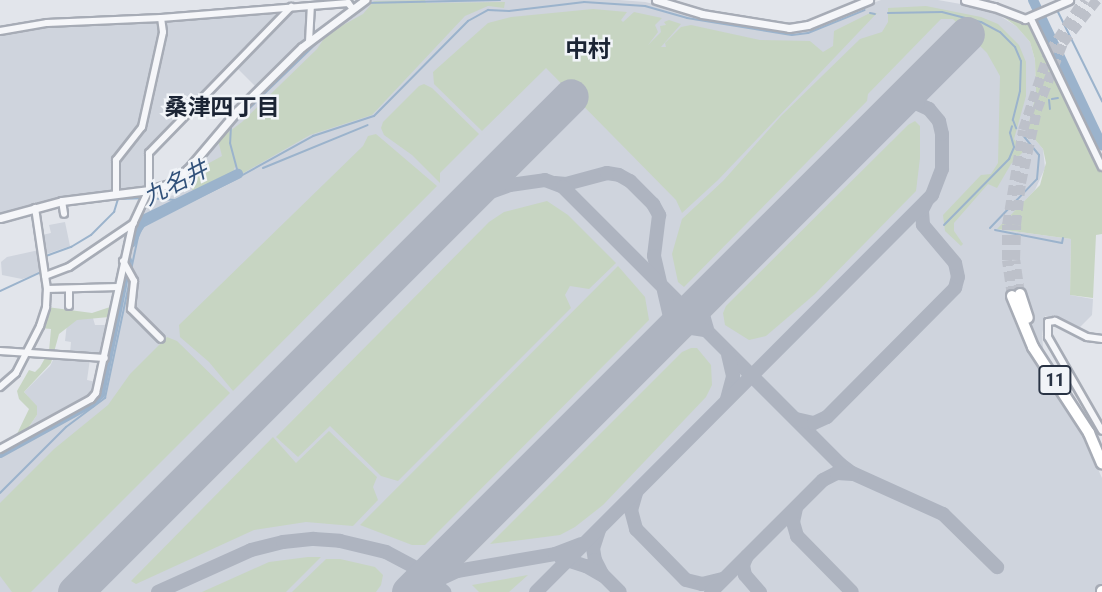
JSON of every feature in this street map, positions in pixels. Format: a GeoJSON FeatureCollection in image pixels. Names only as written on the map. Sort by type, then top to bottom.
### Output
{"type":"FeatureCollection","features":[{"type":"Feature","properties":{"kind":"highway","name":"11"},"geometry":{"type":"LineString","coordinates":[[1102,446],[1039,344],[1016,295],[1033,347],[1088,433],[1102,463]]}},
{"type":"Feature","properties":{"kind":"street"},"geometry":{"type":"LineString","coordinates":[[0,218],[62,201],[149,190],[170,184],[188,169],[237,111],[309,42],[365,0]]}},
{"type":"Feature","properties":{"kind":"street"},"geometry":{"type":"LineString","coordinates":[[656,0],[702,13],[789,28],[808,25],[869,0]]}},
{"type":"Feature","properties":{"kind":"street"},"geometry":{"type":"LineString","coordinates":[[965,0],[994,7],[1018,18],[1032,18],[1069,0]]}},
{"type":"Feature","properties":{"kind":"street"},"geometry":{"type":"LineString","coordinates":[[0,30],[47,23],[161,18],[348,3],[353,9]]}},
{"type":"Feature","properties":{"kind":"street"},"geometry":{"type":"LineString","coordinates":[[309,42],[311,6]]}},
{"type":"Feature","properties":{"kind":"street"},"geometry":{"type":"LineString","coordinates":[[0,449],[91,399],[99,386],[123,261],[134,223],[149,190],[149,153],[291,7]]}},
{"type":"Feature","properties":{"kind":"street"},"geometry":{"type":"LineString","coordinates":[[116,194],[116,160],[142,127],[163,32],[161,18]]}},
{"type":"Feature","properties":{"kind":"street"},"geometry":{"type":"LineString","coordinates":[[1032,18],[1102,167]]}},
{"type":"Feature","properties":{"kind":"street"},"geometry":{"type":"LineString","coordinates":[[62,201],[64,214]]}},
{"type":"Feature","properties":{"kind":"street"},"geometry":{"type":"LineString","coordinates":[[0,387],[16,373],[41,323],[47,289],[35,208]]}},
{"type":"Feature","properties":{"kind":"street"},"geometry":{"type":"LineString","coordinates":[[45,276],[69,267],[134,223]]}},
{"type":"Feature","properties":{"kind":"street"},"geometry":{"type":"LineString","coordinates":[[123,261],[134,281],[131,309],[161,339]]}},
{"type":"Feature","properties":{"kind":"street"},"geometry":{"type":"LineString","coordinates":[[47,289],[118,287]]}},
{"type":"Feature","properties":{"kind":"street"},"geometry":{"type":"LineString","coordinates":[[69,290],[69,306]]}},
{"type":"Feature","properties":{"kind":"street"},"geometry":{"type":"LineString","coordinates":[[1102,339],[1087,337],[1055,321],[1048,322],[1048,338],[1102,431]]}},
{"type":"Feature","properties":{"kind":"street"},"geometry":{"type":"LineString","coordinates":[[0,351],[104,358]]}},
{"type":"Feature","properties":{"kind":"shaded area"},"geometry":{"type":"Polygon","coordinates":[[[371,0],[619,0],[645,2],[750,26],[797,32],[881,0],[938,0],[989,9],[1016,26],[1030,42],[1035,60],[1036,94],[1027,130],[1043,149],[1045,168],[1035,190],[998,229],[1071,239],[1070,295],[1093,299],[1092,315],[1079,328],[1045,316],[1042,336],[1046,378],[1075,418],[1102,478],[1102,592],[0,592],[0,451],[89,403],[99,394],[134,227],[154,199],[180,194],[214,141],[291,60],[371,0]]]}},
{"type":"Feature","properties":{"kind":"shaded area"},"geometry":{"type":"Polygon","coordinates":[[[305,8],[308,11],[306,37],[255,86],[236,67],[291,10],[305,8]]]}},
{"type":"Feature","properties":{"kind":"shaded area"},"geometry":{"type":"Polygon","coordinates":[[[279,11],[281,14],[144,152],[144,185],[119,191],[118,162],[146,125],[168,19],[279,11]]]}},
{"type":"Feature","properties":{"kind":"shaded area"},"geometry":{"type":"Polygon","coordinates":[[[159,20],[160,32],[140,124],[113,159],[111,193],[60,198],[0,215],[0,33],[47,24],[159,20]]]}},
{"type":"Feature","properties":{"kind":"shaded area"},"geometry":{"type":"Polygon","coordinates":[[[65,222],[70,246],[44,255],[42,235],[51,233],[49,225],[65,222]]]}},
{"type":"Feature","properties":{"kind":"shaded area"},"geometry":{"type":"Polygon","coordinates":[[[39,250],[42,273],[22,279],[2,275],[1,262],[7,257],[39,250]]]}},
{"type":"Feature","properties":{"kind":"shaded area"},"geometry":{"type":"Polygon","coordinates":[[[73,318],[93,318],[95,325],[108,325],[101,356],[70,353],[71,342],[65,341],[67,323],[73,318]]]}},
{"type":"Feature","properties":{"kind":"shaded area"},"geometry":{"type":"Polygon","coordinates":[[[55,356],[90,359],[87,380],[96,382],[88,395],[77,403],[26,431],[37,415],[37,407],[24,392],[50,366],[55,356]]]}},
{"type":"Feature","properties":{"kind":"green space"},"geometry":{"type":"Polygon","coordinates":[[[425,0],[426,3],[505,2],[504,8],[488,6],[465,16],[372,115],[310,135],[240,175],[237,166],[234,168],[235,173],[193,193],[189,174],[222,156],[218,140],[242,122],[317,49],[327,34],[363,14],[374,1],[425,0]]]}},
{"type":"Feature","properties":{"kind":"green space"},"geometry":{"type":"Polygon","coordinates":[[[926,6],[981,17],[998,24],[1019,45],[1026,62],[1026,96],[1014,139],[1024,151],[1011,164],[997,188],[988,184],[954,223],[954,231],[963,244],[961,246],[945,231],[943,215],[981,175],[991,174],[998,163],[1000,76],[987,53],[953,19],[941,19],[868,94],[867,101],[684,287],[678,282],[672,254],[682,219],[723,181],[781,116],[860,39],[882,32],[888,22],[888,8],[926,6]]]}},
{"type":"Feature","properties":{"kind":"green space"},"geometry":{"type":"Polygon","coordinates":[[[593,9],[627,12],[621,20],[623,22],[634,12],[662,18],[655,25],[658,32],[648,45],[661,32],[660,26],[666,25],[664,22],[669,20],[681,24],[661,47],[666,47],[665,43],[681,27],[691,25],[760,40],[810,41],[823,52],[833,46],[834,31],[870,13],[877,13],[718,180],[682,213],[676,200],[546,68],[482,131],[434,84],[433,72],[488,23],[511,17],[593,9]]]}},
{"type":"Feature","properties":{"kind":"green space"},"geometry":{"type":"Polygon","coordinates":[[[998,13],[1030,25],[1102,172],[1102,234],[1096,235],[1093,298],[1070,295],[1071,239],[997,229],[1040,185],[1046,163],[1043,149],[1027,130],[1036,94],[1035,60],[1030,42],[1016,26],[998,13]]]}},
{"type":"Feature","properties":{"kind":"green space"},"geometry":{"type":"Polygon","coordinates":[[[424,84],[432,88],[479,134],[440,173],[440,183],[412,155],[384,135],[381,128],[383,122],[424,84]]]}},
{"type":"Feature","properties":{"kind":"green space"},"geometry":{"type":"Polygon","coordinates":[[[915,121],[920,126],[916,191],[815,294],[766,336],[749,340],[725,325],[723,313],[726,306],[915,121]]]}},
{"type":"Feature","properties":{"kind":"green space"},"geometry":{"type":"Polygon","coordinates":[[[376,134],[437,186],[233,391],[209,362],[180,337],[179,325],[363,146],[368,136],[376,134]]]}},
{"type":"Feature","properties":{"kind":"green space"},"geometry":{"type":"Polygon","coordinates":[[[547,201],[568,215],[616,263],[589,289],[570,286],[565,295],[571,308],[398,481],[381,476],[330,426],[298,457],[276,437],[489,222],[504,212],[547,201]]]}},
{"type":"Feature","properties":{"kind":"green space"},"geometry":{"type":"Polygon","coordinates":[[[618,266],[645,297],[649,320],[429,541],[425,545],[412,545],[360,525],[618,266]]]}},
{"type":"Feature","properties":{"kind":"green space"},"geometry":{"type":"Polygon","coordinates":[[[47,307],[92,313],[110,307],[109,317],[77,320],[59,334],[51,363],[24,392],[37,406],[37,415],[26,431],[16,436],[29,409],[19,399],[17,391],[29,370],[35,372],[49,351],[51,329],[40,328],[47,307]]]}},
{"type":"Feature","properties":{"kind":"green space"},"geometry":{"type":"Polygon","coordinates":[[[167,337],[177,341],[230,393],[31,592],[12,592],[0,576],[0,503],[54,449],[108,405],[130,374],[167,337]]]}},
{"type":"Feature","properties":{"kind":"green space"},"geometry":{"type":"Polygon","coordinates":[[[697,348],[711,365],[712,385],[706,397],[603,505],[560,535],[490,544],[682,352],[697,348]]]}},
{"type":"Feature","properties":{"kind":"green space"},"geometry":{"type":"Polygon","coordinates":[[[329,431],[377,477],[373,487],[378,500],[353,526],[306,522],[254,530],[136,584],[131,581],[273,437],[296,463],[329,431]]]}},
{"type":"Feature","properties":{"kind":"green space"},"geometry":{"type":"Polygon","coordinates":[[[321,557],[286,592],[202,592],[269,562],[321,557]]]}},
{"type":"Feature","properties":{"kind":"green space"},"geometry":{"type":"Polygon","coordinates":[[[326,559],[340,559],[375,567],[383,575],[381,585],[376,592],[292,592],[326,559]]]}},
{"type":"Feature","properties":{"kind":"green space"},"geometry":{"type":"Polygon","coordinates":[[[528,575],[509,592],[479,592],[472,585],[528,575]]]}},
{"type":"Feature","properties":{"kind":"waterway","name":"九名井"},"geometry":{"type":"LineString","coordinates":[[365,3],[500,0]]}},
{"type":"Feature","properties":{"kind":"waterway"},"geometry":{"type":"LineString","coordinates":[[1033,0],[1102,145]]}},
{"type":"Feature","properties":{"kind":"waterway"},"geometry":{"type":"LineString","coordinates":[[328,32],[231,126],[230,143],[239,177],[313,136],[374,116],[468,21],[488,10],[509,11],[584,2],[645,6],[687,18],[792,35],[808,33],[865,10]]}},
{"type":"Feature","properties":{"kind":"waterway"},"geometry":{"type":"LineString","coordinates":[[1057,10],[1102,101]]}},
{"type":"Feature","properties":{"kind":"waterway"},"geometry":{"type":"LineString","coordinates":[[888,13],[942,12],[981,22],[1000,32],[1015,47],[1021,61],[1020,91],[1013,120],[1016,128]]}},
{"type":"Feature","properties":{"kind":"waterway"},"geometry":{"type":"LineString","coordinates":[[870,13],[875,14]]}},
{"type":"Feature","properties":{"kind":"waterway"},"geometry":{"type":"LineString","coordinates":[[1052,99],[1058,98]]}},
{"type":"Feature","properties":{"kind":"waterway"},"geometry":{"type":"LineString","coordinates":[[1049,100],[1050,109]]}},
{"type":"Feature","properties":{"kind":"waterway"},"geometry":{"type":"LineString","coordinates":[[263,168],[368,125]]}},
{"type":"Feature","properties":{"kind":"waterway"},"geometry":{"type":"LineString","coordinates":[[944,225],[1009,159],[1014,147],[1010,133],[1012,126]]}},
{"type":"Feature","properties":{"kind":"waterway"},"geometry":{"type":"LineString","coordinates":[[990,228],[1037,179],[1039,155],[1023,135]]}},
{"type":"Feature","properties":{"kind":"waterway","name":"九名井"},"geometry":{"type":"LineString","coordinates":[[131,243],[141,221],[238,174]]}},
{"type":"Feature","properties":{"kind":"waterway","name":"九名井"},"geometry":{"type":"LineString","coordinates":[[131,270],[139,233],[144,226],[238,178]]}},
{"type":"Feature","properties":{"kind":"waterway"},"geometry":{"type":"LineString","coordinates":[[148,198],[179,200],[203,190]]}},
{"type":"Feature","properties":{"kind":"waterway"},"geometry":{"type":"LineString","coordinates":[[46,256],[71,247],[91,235],[114,212],[118,199],[142,198]]}},
{"type":"Feature","properties":{"kind":"waterway"},"geometry":{"type":"LineString","coordinates":[[995,230],[1062,243],[1063,238]]}},
{"type":"Feature","properties":{"kind":"waterway","name":"九名井"},"geometry":{"type":"LineString","coordinates":[[0,453],[91,403],[100,394],[127,261]]}},
{"type":"Feature","properties":{"kind":"waterway"},"geometry":{"type":"LineString","coordinates":[[0,291],[41,272],[40,262]]}},
{"type":"Feature","properties":{"kind":"waterway"},"geometry":{"type":"LineString","coordinates":[[0,493],[66,427],[105,398],[130,279]]}},
{"type":"Feature","properties":{"kind":"taxiway"},"geometry":{"type":"LineString","coordinates":[[536,592],[932,195],[942,169],[942,134],[939,121],[929,109],[918,104],[903,104],[888,113]]}},
{"type":"Feature","properties":{"kind":"taxiway"},"geometry":{"type":"LineString","coordinates":[[555,183],[566,184],[607,173],[630,181],[653,204],[659,215],[654,256],[660,281]]}},
{"type":"Feature","properties":{"kind":"taxiway"},"geometry":{"type":"LineString","coordinates":[[449,218],[477,197],[510,185],[545,180],[563,187],[840,464],[852,473],[943,514],[997,567]]}},
{"type":"Feature","properties":{"kind":"taxiway"},"geometry":{"type":"LineString","coordinates":[[796,419],[814,423],[827,417],[955,288],[958,277],[955,263],[923,225],[922,210],[926,202]]}},
{"type":"Feature","properties":{"kind":"taxiway"},"geometry":{"type":"LineString","coordinates":[[707,329],[702,311],[711,290]]}},
{"type":"Feature","properties":{"kind":"taxiway"},"geometry":{"type":"LineString","coordinates":[[659,342],[670,317],[664,291]]}},
{"type":"Feature","properties":{"kind":"taxiway"},"geometry":{"type":"LineString","coordinates":[[667,335],[685,327],[705,330]]}},
{"type":"Feature","properties":{"kind":"taxiway"},"geometry":{"type":"LineString","coordinates":[[727,399],[733,376],[728,355]]}},
{"type":"Feature","properties":{"kind":"taxiway"},"geometry":{"type":"LineString","coordinates":[[711,592],[823,480],[837,473],[853,474]]}},
{"type":"Feature","properties":{"kind":"taxiway"},"geometry":{"type":"LineString","coordinates":[[636,493],[631,510],[636,529],[686,580],[702,584],[722,579]]}},
{"type":"Feature","properties":{"kind":"taxiway"},"geometry":{"type":"LineString","coordinates":[[796,508],[793,522],[797,536],[852,592]]}},
{"type":"Feature","properties":{"kind":"taxiway"},"geometry":{"type":"LineString","coordinates":[[599,530],[593,548],[595,560],[602,574],[620,592]]}},
{"type":"Feature","properties":{"kind":"taxiway"},"geometry":{"type":"LineString","coordinates":[[158,592],[251,550],[283,542],[314,539],[340,541],[386,552],[418,569],[444,592]]}},
{"type":"Feature","properties":{"kind":"taxiway"},"geometry":{"type":"LineString","coordinates":[[412,592],[457,571],[555,554],[581,544]]}},
{"type":"Feature","properties":{"kind":"taxiway"},"geometry":{"type":"LineString","coordinates":[[747,556],[743,565],[745,575],[760,592]]}},
{"type":"Feature","properties":{"kind":"taxiway"},"geometry":{"type":"LineString","coordinates":[[561,558],[586,566],[603,576]]}},
{"type":"Feature","properties":{"kind":"runway"},"geometry":{"type":"LineString","coordinates":[[409,592],[967,34]]}},
{"type":"Feature","properties":{"kind":"runway"},"geometry":{"type":"LineString","coordinates":[[75,592],[571,96]]}},
{"type":"Feature","properties":{"kind":"tunnel"},"geometry":{"type":"LineString","coordinates":[[1012,296],[1007,260],[1007,225],[1023,130],[1049,52],[1084,0]]}},
{"type":"Feature","properties":{"kind":"tunnel"},"geometry":{"type":"LineString","coordinates":[[1020,294],[1015,260],[1016,225],[1021,183],[1037,110],[1063,43],[1097,0]]}},
{"type":"Feature","properties":{"kind":"district","name":"中村"},"geometry":{"type":"Point","coordinates":[588,50]}},
{"type":"Feature","properties":{"kind":"district","name":"桑津四丁目"},"geometry":{"type":"Point","coordinates":[222,108]}}]}
